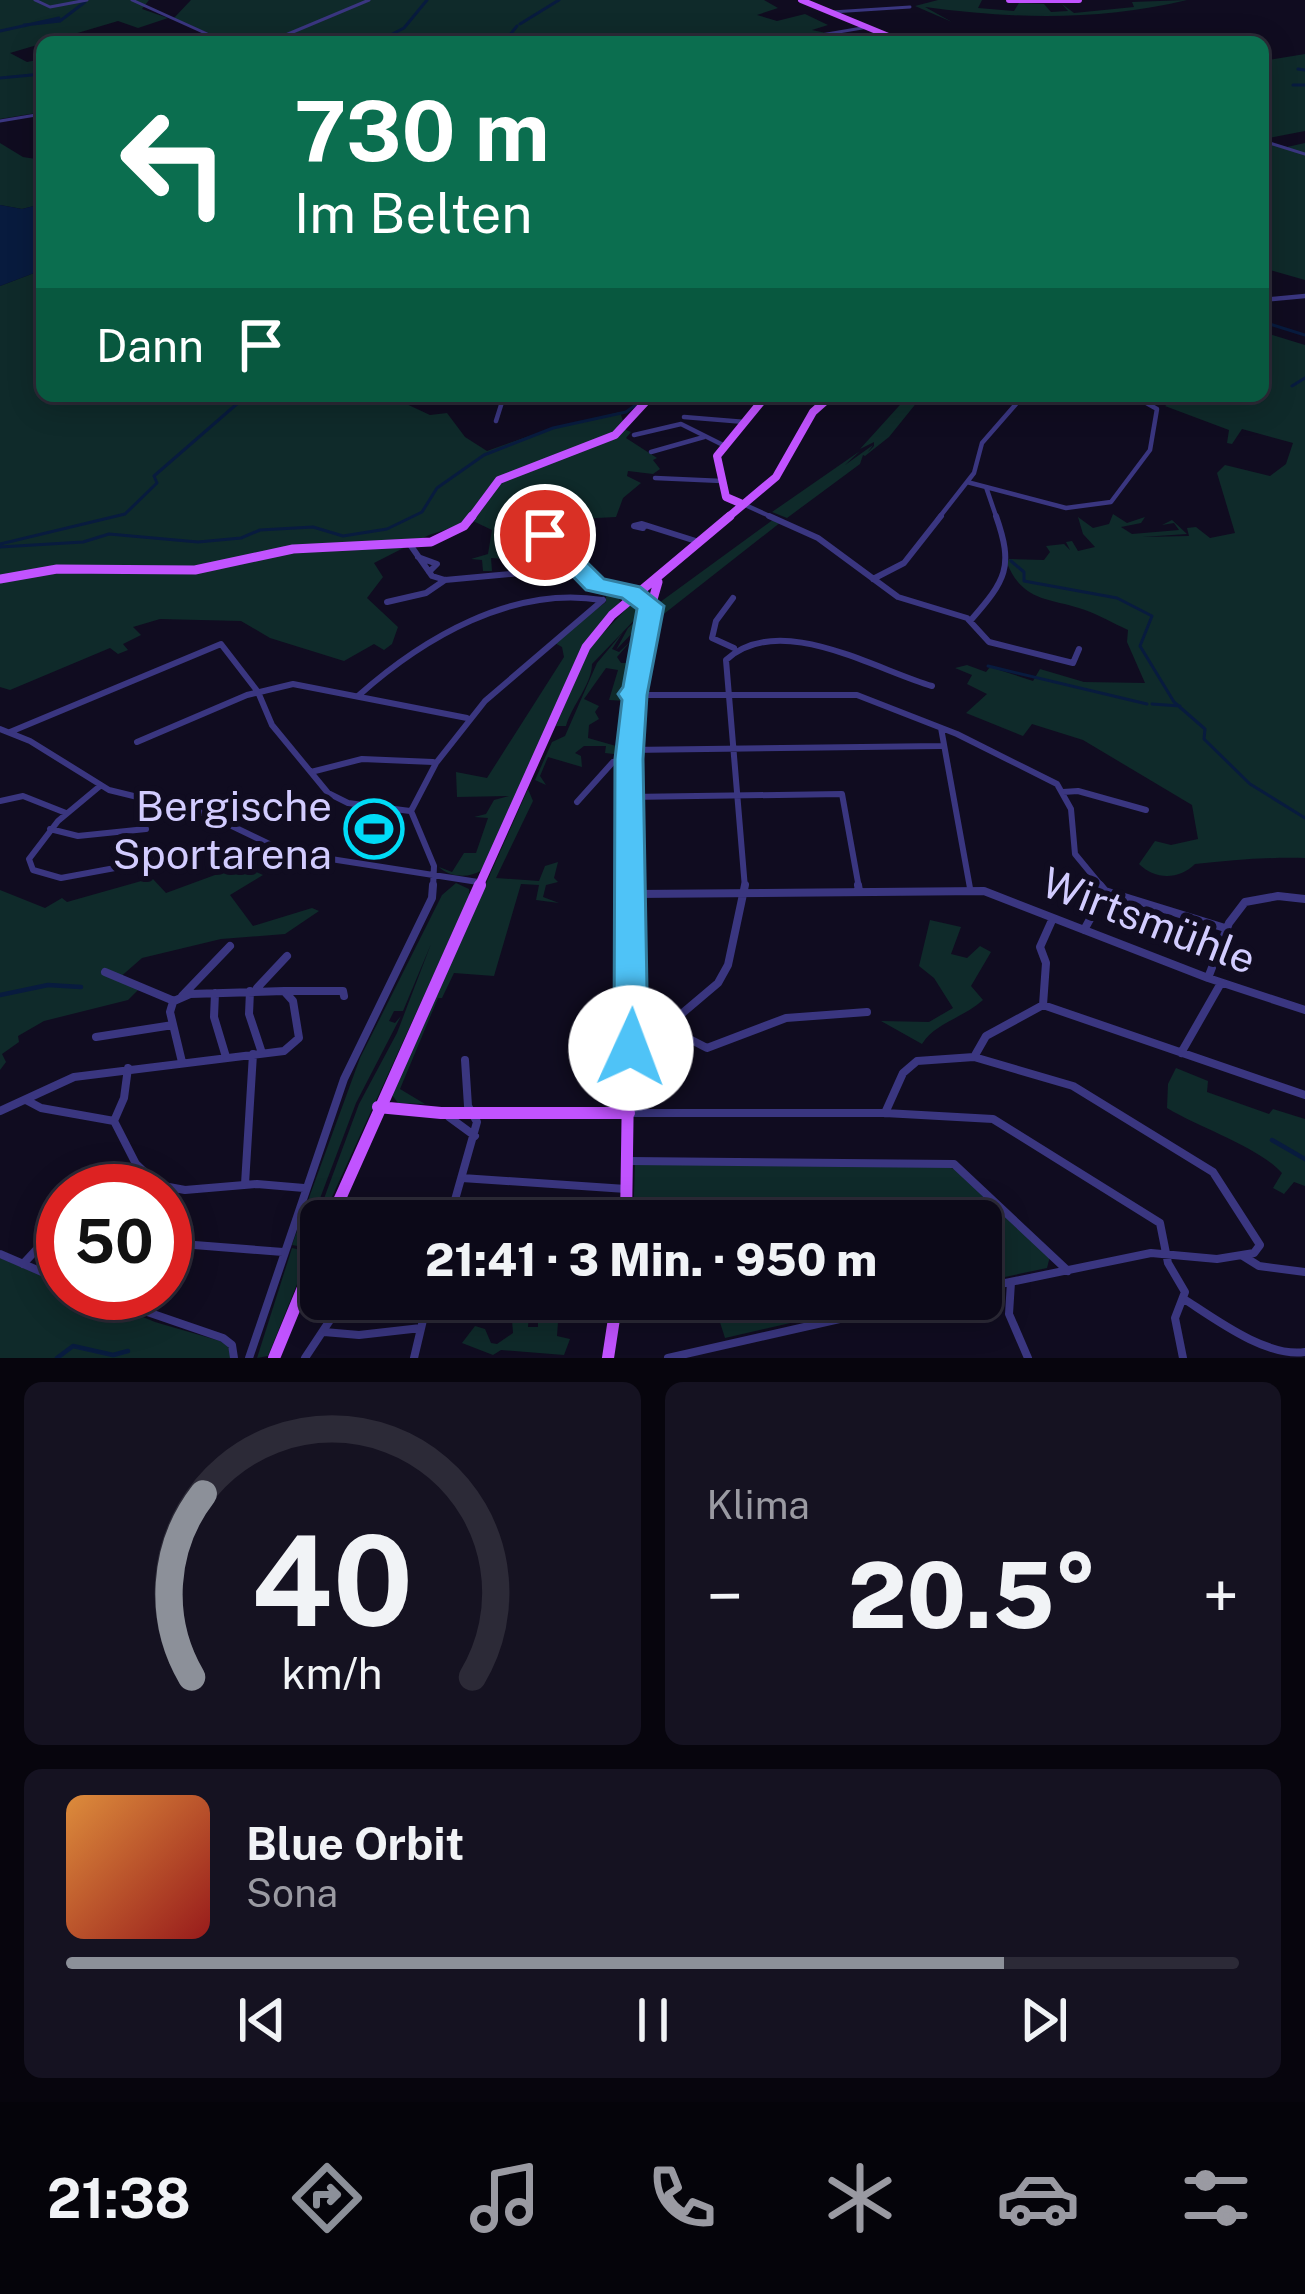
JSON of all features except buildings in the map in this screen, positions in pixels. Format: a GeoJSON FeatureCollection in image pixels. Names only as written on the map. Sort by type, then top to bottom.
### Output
{"type":"FeatureCollection","features":[{"type":"Feature","properties":{"kind":"main road"},"geometry":{"type":"LineString","coordinates":[[800,0],[891,36]]}},
{"type":"Feature","properties":{"kind":"main road"},"geometry":{"type":"LineString","coordinates":[[1009,0],[1079,0]]}},
{"type":"Feature","properties":{"kind":"main road"},"geometry":{"type":"LineString","coordinates":[[0,578],[57,569],[195,570],[293,549],[411,546],[460,529],[488,489],[503,478],[615,435],[645,402]]}},
{"type":"Feature","properties":{"kind":"main road"},"geometry":{"type":"LineString","coordinates":[[740,503],[730,502],[716,462],[723,445],[761,402]]}},
{"type":"Feature","properties":{"kind":"main road"},"geometry":{"type":"LineString","coordinates":[[339,1200],[586,647],[607,620],[781,471],[813,412],[825,402]]}},
{"type":"Feature","properties":{"kind":"main road"},"geometry":{"type":"LineString","coordinates":[[627,1200],[632,1029],[629,754],[650,609],[659,580]]}},
{"type":"Feature","properties":{"kind":"main road"},"geometry":{"type":"LineString","coordinates":[[634,598],[650,609]]}},
{"type":"Feature","properties":{"kind":"main road"},"geometry":{"type":"LineString","coordinates":[[378,1107],[441,1113],[628,1113]]}},
{"type":"Feature","properties":{"kind":"main road"},"geometry":{"type":"LineString","coordinates":[[274,1358],[300,1295]]}},
{"type":"Feature","properties":{"kind":"main road"},"geometry":{"type":"LineString","coordinates":[[608,1358],[613,1320]]}},
{"type":"Feature","properties":{"kind":"street"},"geometry":{"type":"LineString","coordinates":[[34,0],[45,7],[86,0]]}},
{"type":"Feature","properties":{"kind":"street"},"geometry":{"type":"LineString","coordinates":[[132,0],[212,36]]}},
{"type":"Feature","properties":{"kind":"street"},"geometry":{"type":"LineString","coordinates":[[283,36],[369,0]]}},
{"type":"Feature","properties":{"kind":"street"},"geometry":{"type":"LineString","coordinates":[[832,12],[910,7]]}},
{"type":"Feature","properties":{"kind":"street"},"geometry":{"type":"LineString","coordinates":[[820,36],[872,27]]}},
{"type":"Feature","properties":{"kind":"street"},"geometry":{"type":"LineString","coordinates":[[0,121],[36,116]]}},
{"type":"Feature","properties":{"kind":"street"},"geometry":{"type":"LineString","coordinates":[[1269,143],[1305,154]]}},
{"type":"Feature","properties":{"kind":"street"},"geometry":{"type":"LineString","coordinates":[[1269,299],[1305,296]]}},
{"type":"Feature","properties":{"kind":"street"},"geometry":{"type":"LineString","coordinates":[[496,421],[502,402]]}},
{"type":"Feature","properties":{"kind":"street"},"geometry":{"type":"LineString","coordinates":[[873,579],[904,563],[975,471],[982,443],[1018,402]]}},
{"type":"Feature","properties":{"kind":"street"},"geometry":{"type":"LineString","coordinates":[[967,482],[1066,508],[1113,501],[1153,440],[1156,408],[1145,402]]}},
{"type":"Feature","properties":{"kind":"street"},"geometry":{"type":"LineString","coordinates":[[683,417],[745,422]]}},
{"type":"Feature","properties":{"kind":"street"},"geometry":{"type":"LineString","coordinates":[[634,435],[676,423],[723,445]]}},
{"type":"Feature","properties":{"kind":"street"},"geometry":{"type":"LineString","coordinates":[[651,452],[704,437]]}},
{"type":"Feature","properties":{"kind":"street"},"geometry":{"type":"LineString","coordinates":[[655,478],[723,484]]}},
{"type":"Feature","properties":{"kind":"street"},"geometry":{"type":"LineString","coordinates":[[971,620],[996,591],[1006,562],[1008,544],[986,487]]}},
{"type":"Feature","properties":{"kind":"street"},"geometry":{"type":"LineString","coordinates":[[740,503],[818,538],[914,603],[971,620],[993,643],[1073,663],[1079,650]]}},
{"type":"Feature","properties":{"kind":"street"},"geometry":{"type":"LineString","coordinates":[[540,522],[545,535],[576,568],[610,590],[634,598]]}},
{"type":"Feature","properties":{"kind":"street"},"geometry":{"type":"LineString","coordinates":[[643,528],[699,542]]}},
{"type":"Feature","properties":{"kind":"street"},"geometry":{"type":"LineString","coordinates":[[411,546],[417,557],[437,565],[429,572],[445,580]]}},
{"type":"Feature","properties":{"kind":"street"},"geometry":{"type":"LineString","coordinates":[[387,602],[426,593],[445,580],[576,568]]}},
{"type":"Feature","properties":{"kind":"street"},"geometry":{"type":"LineString","coordinates":[[249,1358],[304,1188],[351,1064],[428,909],[434,874],[411,811],[433,762],[512,672],[603,600],[552,597],[463,625],[393,664],[358,696]]}},
{"type":"Feature","properties":{"kind":"street"},"geometry":{"type":"LineString","coordinates":[[734,598],[716,621],[712,638],[734,648]]}},
{"type":"Feature","properties":{"kind":"street"},"geometry":{"type":"LineString","coordinates":[[666,1027],[723,977],[745,892],[726,659],[734,648],[760,641],[797,645],[856,658],[932,686]]}},
{"type":"Feature","properties":{"kind":"street"},"geometry":{"type":"LineString","coordinates":[[5,731],[219,644],[258,692],[272,725],[328,793],[344,801],[411,811]]}},
{"type":"Feature","properties":{"kind":"street"},"geometry":{"type":"LineString","coordinates":[[137,742],[258,692],[293,684],[467,718]]}},
{"type":"Feature","properties":{"kind":"street"},"geometry":{"type":"LineString","coordinates":[[638,694],[856,695],[940,728],[1031,767],[1063,792],[1072,809],[1075,854],[1105,891],[1225,928]]}},
{"type":"Feature","properties":{"kind":"street"},"geometry":{"type":"LineString","coordinates":[[940,728],[970,890]]}},
{"type":"Feature","properties":{"kind":"street"},"geometry":{"type":"LineString","coordinates":[[5,731],[100,786],[207,814],[298,855],[482,883]]}},
{"type":"Feature","properties":{"kind":"street"},"geometry":{"type":"LineString","coordinates":[[577,802],[611,763],[629,754],[940,746]]}},
{"type":"Feature","properties":{"kind":"street"},"geometry":{"type":"LineString","coordinates":[[310,772],[369,758],[433,762]]}},
{"type":"Feature","properties":{"kind":"street"},"geometry":{"type":"LineString","coordinates":[[100,786],[50,829],[29,860],[33,870],[51,878],[169,858]]}},
{"type":"Feature","properties":{"kind":"street"},"geometry":{"type":"LineString","coordinates":[[1063,792],[1078,791],[1146,810]]}},
{"type":"Feature","properties":{"kind":"street"},"geometry":{"type":"LineString","coordinates":[[629,796],[842,794],[859,891]]}},
{"type":"Feature","properties":{"kind":"street"},"geometry":{"type":"LineString","coordinates":[[0,801],[23,796],[67,813]]}},
{"type":"Feature","properties":{"kind":"street"},"geometry":{"type":"LineString","coordinates":[[50,829],[78,836],[146,829]]}},
{"type":"Feature","properties":{"kind":"street","name":"Wirtsmühle"},"geometry":{"type":"LineString","coordinates":[[632,894],[970,890],[1002,896],[1221,983],[1305,1010]]}},
{"type":"Feature","properties":{"kind":"street"},"geometry":{"type":"LineString","coordinates":[[1084,930],[1105,891]]}},
{"type":"Feature","properties":{"kind":"street"},"geometry":{"type":"LineString","coordinates":[[1208,978],[1231,913],[1248,899],[1273,894],[1305,899]]}},
{"type":"Feature","properties":{"kind":"street"},"geometry":{"type":"LineString","coordinates":[[1043,1005],[1046,963],[1040,947],[1053,917]]}},
{"type":"Feature","properties":{"kind":"street"},"geometry":{"type":"LineString","coordinates":[[182,1062],[170,1012],[230,946]]}},
{"type":"Feature","properties":{"kind":"street"},"geometry":{"type":"LineString","coordinates":[[245,1184],[257,1054],[248,1015],[252,991],[287,956]]}},
{"type":"Feature","properties":{"kind":"street"},"geometry":{"type":"LineString","coordinates":[[105,972],[178,998],[252,991],[343,991],[344,996]]}},
{"type":"Feature","properties":{"kind":"street"},"geometry":{"type":"LineString","coordinates":[[1181,1053],[1221,983]]}},
{"type":"Feature","properties":{"kind":"street"},"geometry":{"type":"LineString","coordinates":[[0,1111],[56,1082],[128,1068],[291,1050],[299,1038],[293,1000],[284,991]]}},
{"type":"Feature","properties":{"kind":"street"},"geometry":{"type":"LineString","coordinates":[[215,992],[214,1017],[226,1057]]}},
{"type":"Feature","properties":{"kind":"street"},"geometry":{"type":"LineString","coordinates":[[974,1057],[986,1036],[1043,1005],[1305,1095]]}},
{"type":"Feature","properties":{"kind":"street"},"geometry":{"type":"LineString","coordinates":[[632,1029],[666,1027],[707,1048],[786,1018],[867,1012]]}},
{"type":"Feature","properties":{"kind":"street"},"geometry":{"type":"LineString","coordinates":[[96,1037],[173,1025]]}},
{"type":"Feature","properties":{"kind":"street"},"geometry":{"type":"LineString","coordinates":[[885,1113],[912,1063],[974,1057],[1084,1091],[1206,1166],[1222,1181],[1260,1241],[1258,1251],[1244,1256],[1166,1254],[1002,1284]]}},
{"type":"Feature","properties":{"kind":"street"},"geometry":{"type":"LineString","coordinates":[[455,1200],[475,1136],[465,1060]]}},
{"type":"Feature","properties":{"kind":"street"},"geometry":{"type":"LineString","coordinates":[[114,1120],[122,1108],[128,1068]]}},
{"type":"Feature","properties":{"kind":"street"},"geometry":{"type":"LineString","coordinates":[[26,1100],[40,1108],[114,1120]]}},
{"type":"Feature","properties":{"kind":"street"},"geometry":{"type":"LineString","coordinates":[[441,1113],[475,1136]]}},
{"type":"Feature","properties":{"kind":"street"},"geometry":{"type":"LineString","coordinates":[[628,1113],[885,1113],[1002,1122],[1157,1221],[1184,1299],[1249,1340],[1292,1356],[1305,1352]]}},
{"type":"Feature","properties":{"kind":"street"},"geometry":{"type":"LineString","coordinates":[[114,1120],[122,1145],[136,1164]]}},
{"type":"Feature","properties":{"kind":"street"},"geometry":{"type":"LineString","coordinates":[[627,1160],[954,1164],[1068,1271]]}},
{"type":"Feature","properties":{"kind":"street"},"geometry":{"type":"LineString","coordinates":[[462,1178],[628,1189]]}},
{"type":"Feature","properties":{"kind":"street"},"geometry":{"type":"LineString","coordinates":[[192,1188],[245,1184],[304,1188]]}},
{"type":"Feature","properties":{"kind":"street"},"geometry":{"type":"LineString","coordinates":[[192,1245],[283,1252]]}},
{"type":"Feature","properties":{"kind":"street"},"geometry":{"type":"LineString","coordinates":[[23,1264],[36,1250]]}},
{"type":"Feature","properties":{"kind":"street"},"geometry":{"type":"LineString","coordinates":[[0,1254],[36,1270]]}},
{"type":"Feature","properties":{"kind":"street"},"geometry":{"type":"LineString","coordinates":[[1244,1256],[1259,1266],[1305,1272]]}},
{"type":"Feature","properties":{"kind":"street"},"geometry":{"type":"LineString","coordinates":[[1011,1282],[1010,1314],[1028,1358]]}},
{"type":"Feature","properties":{"kind":"street"},"geometry":{"type":"LineString","coordinates":[[1183,1358],[1175,1318],[1184,1299]]}},
{"type":"Feature","properties":{"kind":"street"},"geometry":{"type":"LineString","coordinates":[[160,1320],[224,1338],[234,1354]]}},
{"type":"Feature","properties":{"kind":"street"},"geometry":{"type":"LineString","coordinates":[[305,1358],[331,1320]]}},
{"type":"Feature","properties":{"kind":"street"},"geometry":{"type":"LineString","coordinates":[[414,1358],[423,1320]]}},
{"type":"Feature","properties":{"kind":"street"},"geometry":{"type":"LineString","coordinates":[[668,1358],[835,1320]]}},
{"type":"Feature","properties":{"kind":"street"},"geometry":{"type":"LineString","coordinates":[[324,1331],[359,1335],[421,1328]]}},
{"type":"Feature","properties":{"kind":"green space"},"geometry":{"type":"Polygon","coordinates":[[[0,0],[149,0],[142,9],[168,18],[138,28],[118,21],[67,36],[36,36],[36,45],[10,53],[27,62],[36,60],[36,113],[0,119],[0,0]]]}},
{"type":"Feature","properties":{"kind":"green space"},"geometry":{"type":"Polygon","coordinates":[[[191,0],[764,0],[778,8],[757,15],[777,21],[805,14],[828,25],[812,30],[829,36],[216,36],[173,19],[191,0]]]}},
{"type":"Feature","properties":{"kind":"green space"},"geometry":{"type":"Polygon","coordinates":[[[938,0],[982,0],[978,8],[1014,11],[1019,3],[1044,4],[1051,12],[1068,11],[1062,4],[1074,13],[1134,7],[1132,2],[1187,0],[1121,12],[1056,16],[925,7],[952,22],[915,6],[938,0]]]}},
{"type":"Feature","properties":{"kind":"green space"},"geometry":{"type":"Polygon","coordinates":[[[1305,54],[1305,131],[1269,138],[1269,60],[1305,54]]]}},
{"type":"Feature","properties":{"kind":"green space"},"geometry":{"type":"Polygon","coordinates":[[[1269,142],[1287,147],[1305,143],[1305,280],[1269,270],[1269,142]]]}},
{"type":"Feature","properties":{"kind":"green space"},"geometry":{"type":"Polygon","coordinates":[[[0,143],[36,159],[36,206],[22,209],[0,205],[0,143]]]}},
{"type":"Feature","properties":{"kind":"green space"},"geometry":{"type":"Polygon","coordinates":[[[36,272],[36,402],[402,402],[430,415],[447,413],[465,437],[487,451],[552,428],[620,412],[631,432],[626,438],[657,458],[653,460],[660,469],[653,474],[628,471],[627,476],[641,483],[623,498],[616,517],[538,521],[539,528],[515,541],[523,548],[524,560],[491,558],[492,571],[483,571],[482,560],[471,559],[488,554],[492,530],[473,521],[429,535],[374,563],[383,577],[367,598],[398,627],[392,644],[384,650],[374,644],[344,661],[270,638],[241,621],[160,619],[133,627],[141,635],[123,644],[128,650],[118,654],[110,648],[10,690],[0,687],[0,286],[36,272]]]}},
{"type":"Feature","properties":{"kind":"green space"},"geometry":{"type":"Polygon","coordinates":[[[1269,334],[1305,345],[1305,858],[1195,864],[1174,875],[1145,869],[1139,864],[1155,841],[1171,845],[1198,839],[1192,805],[1083,740],[1032,724],[1023,736],[966,713],[987,694],[967,684],[972,675],[955,668],[967,665],[1033,681],[1040,669],[1084,682],[1145,683],[1127,642],[1128,630],[1030,592],[1014,576],[1009,559],[1044,560],[1050,552],[1046,546],[1064,544],[1070,550],[1066,542],[1072,541],[1078,551],[1095,547],[1083,534],[1078,517],[1093,528],[1109,524],[1113,514],[1127,523],[1145,517],[1141,523],[1121,527],[1132,534],[1179,530],[1174,523],[1162,525],[1172,520],[1187,534],[1142,537],[1189,536],[1187,528],[1196,527],[1210,538],[1235,533],[1217,473],[1225,465],[1270,476],[1286,464],[1293,443],[1242,429],[1232,444],[1227,443],[1229,430],[1165,406],[1170,402],[1269,402],[1269,334]]]}},
{"type":"Feature","properties":{"kind":"green space"},"geometry":{"type":"Polygon","coordinates":[[[903,402],[917,402],[889,437],[865,456],[863,455],[860,464],[787,518],[772,512],[873,445],[868,452],[874,446],[874,442],[860,449],[903,402]]]}},
{"type":"Feature","properties":{"kind":"green space"},"geometry":{"type":"Polygon","coordinates":[[[774,519],[781,522],[660,617],[652,617],[653,611],[616,650],[641,616],[774,519]]]}},
{"type":"Feature","properties":{"kind":"green space"},"geometry":{"type":"Polygon","coordinates":[[[606,591],[619,596],[620,603],[583,646],[482,870],[465,876],[443,870],[439,867],[452,872],[464,853],[476,853],[488,818],[474,817],[486,814],[494,800],[509,796],[457,797],[456,772],[487,778],[564,657],[562,647],[553,642],[606,602],[606,591]]]}},
{"type":"Feature","properties":{"kind":"green space"},"geometry":{"type":"Polygon","coordinates":[[[629,606],[644,610],[592,664],[566,726],[556,726],[588,649],[629,606]]]}},
{"type":"Feature","properties":{"kind":"green space"},"geometry":{"type":"Polygon","coordinates":[[[623,632],[612,649],[619,652],[631,641],[617,657],[621,663],[629,663],[637,643],[626,701],[609,700],[618,670],[606,668],[584,699],[599,706],[595,712],[599,719],[589,725],[588,738],[623,748],[622,755],[605,753],[606,746],[584,746],[575,753],[581,756],[582,767],[548,757],[540,776],[546,785],[535,780],[552,742],[565,736],[597,663],[623,632]]]}},
{"type":"Feature","properties":{"kind":"green space"},"geometry":{"type":"Polygon","coordinates":[[[528,789],[533,801],[496,878],[539,881],[545,866],[558,862],[554,878],[558,882],[546,885],[543,897],[559,903],[536,900],[539,885],[521,884],[494,976],[454,973],[438,998],[400,1089],[425,1104],[398,1103],[392,1095],[528,789]]]}},
{"type":"Feature","properties":{"kind":"green space"},"geometry":{"type":"Polygon","coordinates":[[[234,868],[263,875],[230,895],[253,926],[312,908],[319,911],[285,934],[221,939],[142,958],[118,979],[138,990],[128,1000],[44,1021],[18,1036],[19,1042],[2,1054],[6,1062],[0,1070],[0,890],[45,908],[62,898],[67,902],[152,878],[166,893],[234,868]]]}},
{"type":"Feature","properties":{"kind":"green space"},"geometry":{"type":"Polygon","coordinates":[[[456,883],[469,889],[331,1200],[323,1200],[359,1104],[397,1033],[431,944],[403,1011],[394,1011],[389,1021],[395,1023],[401,1016],[356,1103],[319,1200],[308,1200],[360,1058],[442,895],[456,883]]]}},
{"type":"Feature","properties":{"kind":"green space"},"geometry":{"type":"Polygon","coordinates":[[[930,920],[961,927],[951,954],[967,958],[980,946],[991,952],[971,986],[983,1000],[922,1044],[881,1021],[929,1022],[953,1008],[934,978],[919,966],[930,920]]]}},
{"type":"Feature","properties":{"kind":"green space"},"geometry":{"type":"Polygon","coordinates":[[[1176,1068],[1208,1081],[1207,1092],[1269,1114],[1273,1109],[1305,1119],[1305,1186],[1294,1182],[1284,1194],[1273,1188],[1282,1173],[1271,1163],[1167,1108],[1168,1084],[1176,1068]]]}},
{"type":"Feature","properties":{"kind":"green space"},"geometry":{"type":"Polygon","coordinates":[[[635,1164],[944,1165],[961,1172],[991,1200],[634,1200],[635,1164]]]}},
{"type":"Feature","properties":{"kind":"green space"},"geometry":{"type":"Polygon","coordinates":[[[1002,1211],[1050,1256],[1047,1268],[1002,1278],[1002,1211]]]}},
{"type":"Feature","properties":{"kind":"green space"},"geometry":{"type":"Polygon","coordinates":[[[292,1248],[300,1250],[300,1277],[268,1356],[257,1358],[292,1248]]]}},
{"type":"Feature","properties":{"kind":"green space"},"geometry":{"type":"Polygon","coordinates":[[[0,1258],[36,1273],[36,1320],[150,1320],[220,1341],[228,1346],[231,1358],[0,1358],[0,1258]]]}},
{"type":"Feature","properties":{"kind":"green space"},"geometry":{"type":"Polygon","coordinates":[[[512,1320],[528,1320],[528,1327],[538,1327],[538,1320],[555,1320],[557,1336],[570,1339],[564,1355],[501,1350],[493,1355],[462,1343],[475,1326],[485,1329],[491,1343],[513,1333],[512,1320]]]}},
{"type":"Feature","properties":{"kind":"green space"},"geometry":{"type":"Polygon","coordinates":[[[719,1320],[803,1320],[725,1338],[719,1320]]]}},
{"type":"Feature","properties":{"kind":"water"},"geometry":{"type":"Polygon","coordinates":[[[0,205],[22,209],[36,206],[36,272],[0,286],[0,205]]]}},
{"type":"Feature","properties":{"kind":"waterway"},"geometry":{"type":"LineString","coordinates":[[389,36],[404,28],[427,0]]}},
{"type":"Feature","properties":{"kind":"waterway"},"geometry":{"type":"LineString","coordinates":[[520,24],[559,0]]}},
{"type":"Feature","properties":{"kind":"waterway"},"geometry":{"type":"LineString","coordinates":[[31,24],[60,21],[85,2]]}},
{"type":"Feature","properties":{"kind":"waterway"},"geometry":{"type":"LineString","coordinates":[[31,24],[59,18]]}},
{"type":"Feature","properties":{"kind":"waterway"},"geometry":{"type":"LineString","coordinates":[[0,31],[31,24]]}},
{"type":"Feature","properties":{"kind":"waterway"},"geometry":{"type":"LineString","coordinates":[[24,25],[31,24]]}},
{"type":"Feature","properties":{"kind":"waterway"},"geometry":{"type":"LineString","coordinates":[[509,36],[517,26]]}},
{"type":"Feature","properties":{"kind":"waterway"},"geometry":{"type":"LineString","coordinates":[[1298,69],[1305,70]]}},
{"type":"Feature","properties":{"kind":"waterway"},"geometry":{"type":"LineString","coordinates":[[0,78],[36,75]]}},
{"type":"Feature","properties":{"kind":"waterway"},"geometry":{"type":"LineString","coordinates":[[1293,85],[1305,85]]}},
{"type":"Feature","properties":{"kind":"waterway"},"geometry":{"type":"LineString","coordinates":[[1269,324],[1305,335]]}},
{"type":"Feature","properties":{"kind":"waterway"},"geometry":{"type":"LineString","coordinates":[[1292,386],[1305,378]]}},
{"type":"Feature","properties":{"kind":"waterway"},"geometry":{"type":"LineString","coordinates":[[0,544],[125,514],[157,483],[154,476],[239,402]]}},
{"type":"Feature","properties":{"kind":"waterway"},"geometry":{"type":"LineString","coordinates":[[0,547],[83,542],[109,534],[198,542],[241,538],[260,530],[313,527],[343,536],[387,529],[422,512],[437,488],[484,455],[553,428],[626,412],[637,404]]}},
{"type":"Feature","properties":{"kind":"waterway"},"geometry":{"type":"LineString","coordinates":[[1011,561],[1024,572],[1024,581],[1117,598],[1152,616],[1140,646],[1178,706]]}},
{"type":"Feature","properties":{"kind":"waterway"},"geometry":{"type":"LineString","coordinates":[[988,666],[1147,704]]}},
{"type":"Feature","properties":{"kind":"waterway"},"geometry":{"type":"LineString","coordinates":[[1152,704],[1178,706]]}},
{"type":"Feature","properties":{"kind":"waterway"},"geometry":{"type":"LineString","coordinates":[[1178,706],[1205,729],[1204,739],[1250,784],[1305,818]]}},
{"type":"Feature","properties":{"kind":"waterway"},"geometry":{"type":"LineString","coordinates":[[0,995],[48,985],[81,987]]}},
{"type":"Feature","properties":{"kind":"waterway"},"geometry":{"type":"LineString","coordinates":[[1272,1140],[1305,1159]]}},
{"type":"Feature","properties":{"kind":"waterway"},"geometry":{"type":"LineString","coordinates":[[57,1358],[73,1346],[113,1355],[128,1351]]}},
{"type":"Feature","properties":{"kind":"place","name":"Bergische Sportarena"},"geometry":{"type":"Point","coordinates":[374,829]}},
{"type":"Feature","properties":{"kind":"route"},"geometry":{"type":"LineString","coordinates":[[545,535],[595,584],[631,593],[651,606],[632,694],[636,698],[629,759],[631,1048]]}}]}
